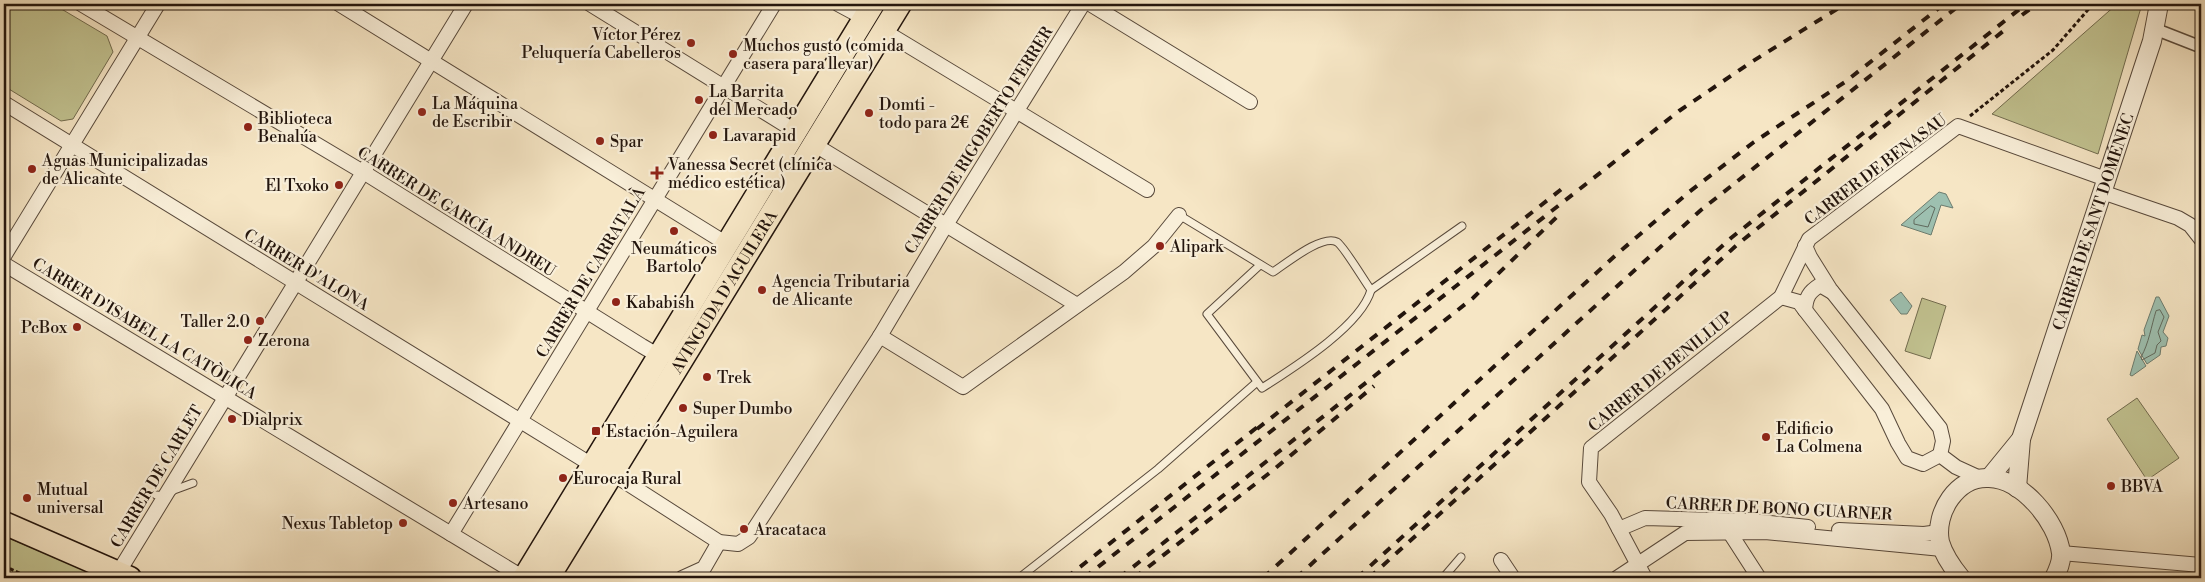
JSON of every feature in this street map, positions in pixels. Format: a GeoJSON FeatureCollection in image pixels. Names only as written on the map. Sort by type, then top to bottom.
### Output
{"type":"FeatureCollection","features":[{"type":"Feature","properties":{"kind":"main road","name":"AVINGUDA D'AGUILERA"},"geometry":{"type":"LineString","coordinates":[[548,578],[900,4]]}},
{"type":"Feature","properties":{"kind":"main road","name":"AVINGUDA D'AGUILERA"},"geometry":{"type":"LineString","coordinates":[[524,578],[869,11]]}},
{"type":"Feature","properties":{"kind":"main road"},"geometry":{"type":"LineString","coordinates":[[4,523],[124,576]]}},
{"type":"Feature","properties":{"kind":"street","name":"CARRER DE GARCÍA ANDREU"},"geometry":{"type":"LineString","coordinates":[[81,4],[364,173],[659,356]]}},
{"type":"Feature","properties":{"kind":"street"},"geometry":{"type":"LineString","coordinates":[[4,256],[158,4]]}},
{"type":"Feature","properties":{"kind":"street"},"geometry":{"type":"LineString","coordinates":[[339,4],[727,244]]}},
{"type":"Feature","properties":{"kind":"street","name":"CARRER DE CARLET"},"geometry":{"type":"LineString","coordinates":[[124,576],[160,495],[225,397],[466,4]]}},
{"type":"Feature","properties":{"kind":"street"},"geometry":{"type":"LineString","coordinates":[[590,4],[795,131]]}},
{"type":"Feature","properties":{"kind":"street","name":"CARRER DE CARRATALÀ"},"geometry":{"type":"LineString","coordinates":[[451,534],[774,4]]}},
{"type":"Feature","properties":{"kind":"street"},"geometry":{"type":"LineString","coordinates":[[838,4],[869,11]]}},
{"type":"Feature","properties":{"kind":"street","name":"CARRER DE RIGOBERTO FERRER"},"geometry":{"type":"LineString","coordinates":[[719,542],[738,544],[748,537],[767,511],[880,336],[946,225],[1083,4]]}},
{"type":"Feature","properties":{"kind":"street"},"geometry":{"type":"LineString","coordinates":[[1090,4],[1250,102]]}},
{"type":"Feature","properties":{"kind":"street","name":"CARRER DE SANT DOMÉNEC"},"geometry":{"type":"LineString","coordinates":[[2017,488],[2021,439],[2155,29],[2159,4]]}},
{"type":"Feature","properties":{"kind":"street"},"geometry":{"type":"LineString","coordinates":[[2155,29],[2201,47]]}},
{"type":"Feature","properties":{"kind":"street"},"geometry":{"type":"LineString","coordinates":[[884,32],[1147,190]]}},
{"type":"Feature","properties":{"kind":"street","name":"CARRER D'ALONA"},"geometry":{"type":"LineString","coordinates":[[4,103],[592,465]]}},
{"type":"Feature","properties":{"kind":"street","name":"CARRER DE BENASAU"},"geometry":{"type":"LineString","coordinates":[[1781,297],[1809,239],[1958,126],[2104,185],[2178,218],[2190,225],[2201,239]]}},
{"type":"Feature","properties":{"kind":"street"},"geometry":{"type":"LineString","coordinates":[[815,145],[1076,305]]}},
{"type":"Feature","properties":{"kind":"street"},"geometry":{"type":"LineString","coordinates":[[880,336],[963,387],[1124,272],[1154,246],[1179,215]]}},
{"type":"Feature","properties":{"kind":"street"},"geometry":{"type":"LineString","coordinates":[[1805,246],[1832,293],[1940,428],[1943,441],[1940,455]]}},
{"type":"Feature","properties":{"kind":"street","name":"CARRER D'ISABEL LA CATÒLICA"},"geometry":{"type":"LineString","coordinates":[[4,264],[524,578]]}},
{"type":"Feature","properties":{"kind":"street"},"geometry":{"type":"LineString","coordinates":[[1804,310],[1806,297],[1810,291],[1820,285],[1832,293]]}},
{"type":"Feature","properties":{"kind":"street"},"geometry":{"type":"LineString","coordinates":[[1781,297],[1798,302],[1882,408],[1898,444],[1907,458],[1923,464],[1940,455]]}},
{"type":"Feature","properties":{"kind":"street","name":"CARRER DE BENILLUP"},"geometry":{"type":"LineString","coordinates":[[1645,578],[1611,514],[1589,482],[1591,448],[1781,297]]}},
{"type":"Feature","properties":{"kind":"street"},"geometry":{"type":"LineString","coordinates":[[659,356],[688,352]]}},
{"type":"Feature","properties":{"kind":"street","name":"CARRER DE SANT DOMÉNEC"},"geometry":{"type":"LineString","coordinates":[[1985,478],[2021,439]]}},
{"type":"Feature","properties":{"kind":"street"},"geometry":{"type":"LineString","coordinates":[[1940,455],[1956,467],[1985,478],[2004,481],[2017,488],[2039,507],[2049,520],[2061,553],[2060,565],[2054,578]]}},
{"type":"Feature","properties":{"kind":"street"},"geometry":{"type":"LineString","coordinates":[[613,474],[719,542],[704,568],[682,578]]}},
{"type":"Feature","properties":{"kind":"street"},"geometry":{"type":"LineString","coordinates":[[1961,578],[1949,563],[1941,540],[1942,515],[1950,497],[1958,488],[1985,478]]}},
{"type":"Feature","properties":{"kind":"street","name":"CARRER DE BONO GUARNER"},"geometry":{"type":"LineString","coordinates":[[1619,530],[1645,518],[1674,518],[1751,521],[1850,531],[1924,534],[1941,540]]}},
{"type":"Feature","properties":{"kind":"street","name":"CARRER DE BONO GUARNER"},"geometry":{"type":"LineString","coordinates":[[1617,578],[1685,533],[1730,534],[1765,532],[1941,540]]}},
{"type":"Feature","properties":{"kind":"street"},"geometry":{"type":"LineString","coordinates":[[1730,534],[1759,578]]}},
{"type":"Feature","properties":{"kind":"street"},"geometry":{"type":"LineString","coordinates":[[2061,553],[2201,565]]}},
{"type":"Feature","properties":{"kind":"street"},"geometry":{"type":"LineString","coordinates":[[1501,560],[1512,578]]}},
{"type":"Feature","properties":{"kind":"lane"},"geometry":{"type":"LineString","coordinates":[[1179,215],[1273,272],[1318,243],[1328,240],[1339,243],[1371,290]]}},
{"type":"Feature","properties":{"kind":"lane"},"geometry":{"type":"LineString","coordinates":[[1260,265],[1207,314],[1262,388],[1338,336],[1368,298],[1371,290],[1462,226]]}},
{"type":"Feature","properties":{"kind":"lane"},"geometry":{"type":"LineString","coordinates":[[1019,578],[1158,469],[1257,382]]}},
{"type":"Feature","properties":{"kind":"lane"},"geometry":{"type":"LineString","coordinates":[[160,495],[192,483]]}},
{"type":"Feature","properties":{"kind":"lane"},"geometry":{"type":"LineString","coordinates":[[1443,578],[1461,558]]}},
{"type":"Feature","properties":{"kind":"path"},"geometry":{"type":"LineString","coordinates":[[1958,126],[2053,50],[2093,4]]}},
{"type":"Feature","properties":{"kind":"path"},"geometry":{"type":"LineString","coordinates":[[4,566],[30,578]]}},
{"type":"Feature","properties":{"kind":"green space"},"geometry":{"type":"Polygon","coordinates":[[[4,4],[53,4],[107,36],[113,52],[73,119],[61,121],[4,86],[4,4]]]}},
{"type":"Feature","properties":{"kind":"green space"},"geometry":{"type":"Polygon","coordinates":[[[2117,4],[2142,4],[2098,154],[1992,114],[2117,4]]]}},
{"type":"Feature","properties":{"kind":"green space"},"geometry":{"type":"Polygon","coordinates":[[[1922,298],[1946,306],[1930,359],[1905,351],[1922,298]]]}},
{"type":"Feature","properties":{"kind":"green space"},"geometry":{"type":"Polygon","coordinates":[[[2137,398],[2179,458],[2147,480],[2107,419],[2137,398]]]}},
{"type":"Feature","properties":{"kind":"green space"},"geometry":{"type":"Polygon","coordinates":[[[4,536],[102,578],[4,578],[4,536]]]}},
{"type":"Feature","properties":{"kind":"water"},"geometry":{"type":"Polygon","coordinates":[[[1939,192],[1946,194],[1953,208],[1941,205],[1931,235],[1901,225],[1939,192]]]}},
{"type":"Feature","properties":{"kind":"water"},"geometry":{"type":"Polygon","coordinates":[[[1901,292],[1912,306],[1907,314],[1901,314],[1890,300],[1901,292]]]}},
{"type":"Feature","properties":{"kind":"water"},"geometry":{"type":"Polygon","coordinates":[[[2156,297],[2159,297],[2169,316],[2163,332],[2168,338],[2166,346],[2161,347],[2160,355],[2147,364],[2138,349],[2142,335],[2145,336],[2144,330],[2156,297]]]}},
{"type":"Feature","properties":{"kind":"water"},"geometry":{"type":"Polygon","coordinates":[[[2137,351],[2146,366],[2132,376],[2130,375],[2137,351]]]}},
{"type":"Feature","properties":{"kind":"railway"},"geometry":{"type":"LineString","coordinates":[[1084,578],[1679,111],[1753,61],[1845,4]]}},
{"type":"Feature","properties":{"kind":"railway"},"geometry":{"type":"LineString","coordinates":[[1263,578],[1617,254],[1689,192],[1754,142],[1845,82],[1944,4]]}},
{"type":"Feature","properties":{"kind":"railway"},"geometry":{"type":"LineString","coordinates":[[1296,578],[1701,210],[1961,4]]}},
{"type":"Feature","properties":{"kind":"railway"},"geometry":{"type":"LineString","coordinates":[[1357,578],[1731,238],[2026,4]]}},
{"type":"Feature","properties":{"kind":"railway"},"geometry":{"type":"LineString","coordinates":[[2022,15],[2037,4]]}},
{"type":"Feature","properties":{"kind":"railway"},"geometry":{"type":"LineString","coordinates":[[1369,578],[1738,244],[2007,28]]}},
{"type":"Feature","properties":{"kind":"railway"},"geometry":{"type":"LineString","coordinates":[[1257,429],[1568,184]]}},
{"type":"Feature","properties":{"kind":"railway"},"geometry":{"type":"LineString","coordinates":[[1119,578],[1473,298],[1560,214]]}},
{"type":"Feature","properties":{"kind":"railway"},"geometry":{"type":"LineString","coordinates":[[1134,578],[1272,471],[1374,386]]}},
{"type":"Feature","properties":{"kind":"railway"},"geometry":{"type":"LineString","coordinates":[[1066,578],[1260,425]]}},
{"type":"Feature","properties":{"kind":"place","name":"Víctor Pérez Peluquería Cabelleros"},"geometry":{"type":"Point","coordinates":[691,43]}},
{"type":"Feature","properties":{"kind":"place","name":"Muchos gusto (comida casera para llevar)"},"geometry":{"type":"Point","coordinates":[733,54]}},
{"type":"Feature","properties":{"kind":"place","name":"La Barrita del Mercado"},"geometry":{"type":"Point","coordinates":[699,100]}},
{"type":"Feature","properties":{"kind":"place","name":"La Máquina de Escribir"},"geometry":{"type":"Point","coordinates":[422,112]}},
{"type":"Feature","properties":{"kind":"place","name":"Domti - todo para 2€"},"geometry":{"type":"Point","coordinates":[869,113]}},
{"type":"Feature","properties":{"kind":"place","name":"Biblioteca Benalúa"},"geometry":{"type":"Point","coordinates":[248,127]}},
{"type":"Feature","properties":{"kind":"place","name":"Lavarapid"},"geometry":{"type":"Point","coordinates":[713,135]}},
{"type":"Feature","properties":{"kind":"place","name":"Spar"},"geometry":{"type":"Point","coordinates":[600,141]}},
{"type":"Feature","properties":{"kind":"place","name":"Aguas Municipalizadas de Alicante"},"geometry":{"type":"Point","coordinates":[32,169]}},
{"type":"Feature","properties":{"kind":"place","name":"Vanessa Secret (clínica médico estética)"},"geometry":{"type":"Point","coordinates":[657,173]}},
{"type":"Feature","properties":{"kind":"place","name":"El Txoko"},"geometry":{"type":"Point","coordinates":[339,185]}},
{"type":"Feature","properties":{"kind":"place","name":"Neumáticos Bartolo"},"geometry":{"type":"Point","coordinates":[674,231]}},
{"type":"Feature","properties":{"kind":"place","name":"Alipark"},"geometry":{"type":"Point","coordinates":[1160,246]}},
{"type":"Feature","properties":{"kind":"place","name":"Agencia Tributaria de Alicante"},"geometry":{"type":"Point","coordinates":[762,290]}},
{"type":"Feature","properties":{"kind":"place","name":"Kababish"},"geometry":{"type":"Point","coordinates":[616,302]}},
{"type":"Feature","properties":{"kind":"place","name":"Taller 2.0"},"geometry":{"type":"Point","coordinates":[260,321]}},
{"type":"Feature","properties":{"kind":"place","name":"PcBox"},"geometry":{"type":"Point","coordinates":[77,327]}},
{"type":"Feature","properties":{"kind":"place","name":"Zerona"},"geometry":{"type":"Point","coordinates":[248,340]}},
{"type":"Feature","properties":{"kind":"place","name":"Trek"},"geometry":{"type":"Point","coordinates":[707,377]}},
{"type":"Feature","properties":{"kind":"place","name":"Super Dumbo"},"geometry":{"type":"Point","coordinates":[683,408]}},
{"type":"Feature","properties":{"kind":"place","name":"Dialprix"},"geometry":{"type":"Point","coordinates":[232,419]}},
{"type":"Feature","properties":{"kind":"place","name":"Estación-Aguilera"},"geometry":{"type":"Point","coordinates":[596,431]}},
{"type":"Feature","properties":{"kind":"place","name":"Edificio La Colmena"},"geometry":{"type":"Point","coordinates":[1766,437]}},
{"type":"Feature","properties":{"kind":"place","name":"Eurocaja Rural"},"geometry":{"type":"Point","coordinates":[563,478]}},
{"type":"Feature","properties":{"kind":"place","name":"BBVA"},"geometry":{"type":"Point","coordinates":[2111,486]}},
{"type":"Feature","properties":{"kind":"place","name":"Mutual universal"},"geometry":{"type":"Point","coordinates":[27,498]}},
{"type":"Feature","properties":{"kind":"place","name":"Artesano"},"geometry":{"type":"Point","coordinates":[453,503]}},
{"type":"Feature","properties":{"kind":"place","name":"Nexus Tabletop"},"geometry":{"type":"Point","coordinates":[403,523]}},
{"type":"Feature","properties":{"kind":"place","name":"Aracataca"},"geometry":{"type":"Point","coordinates":[744,529]}}]}
